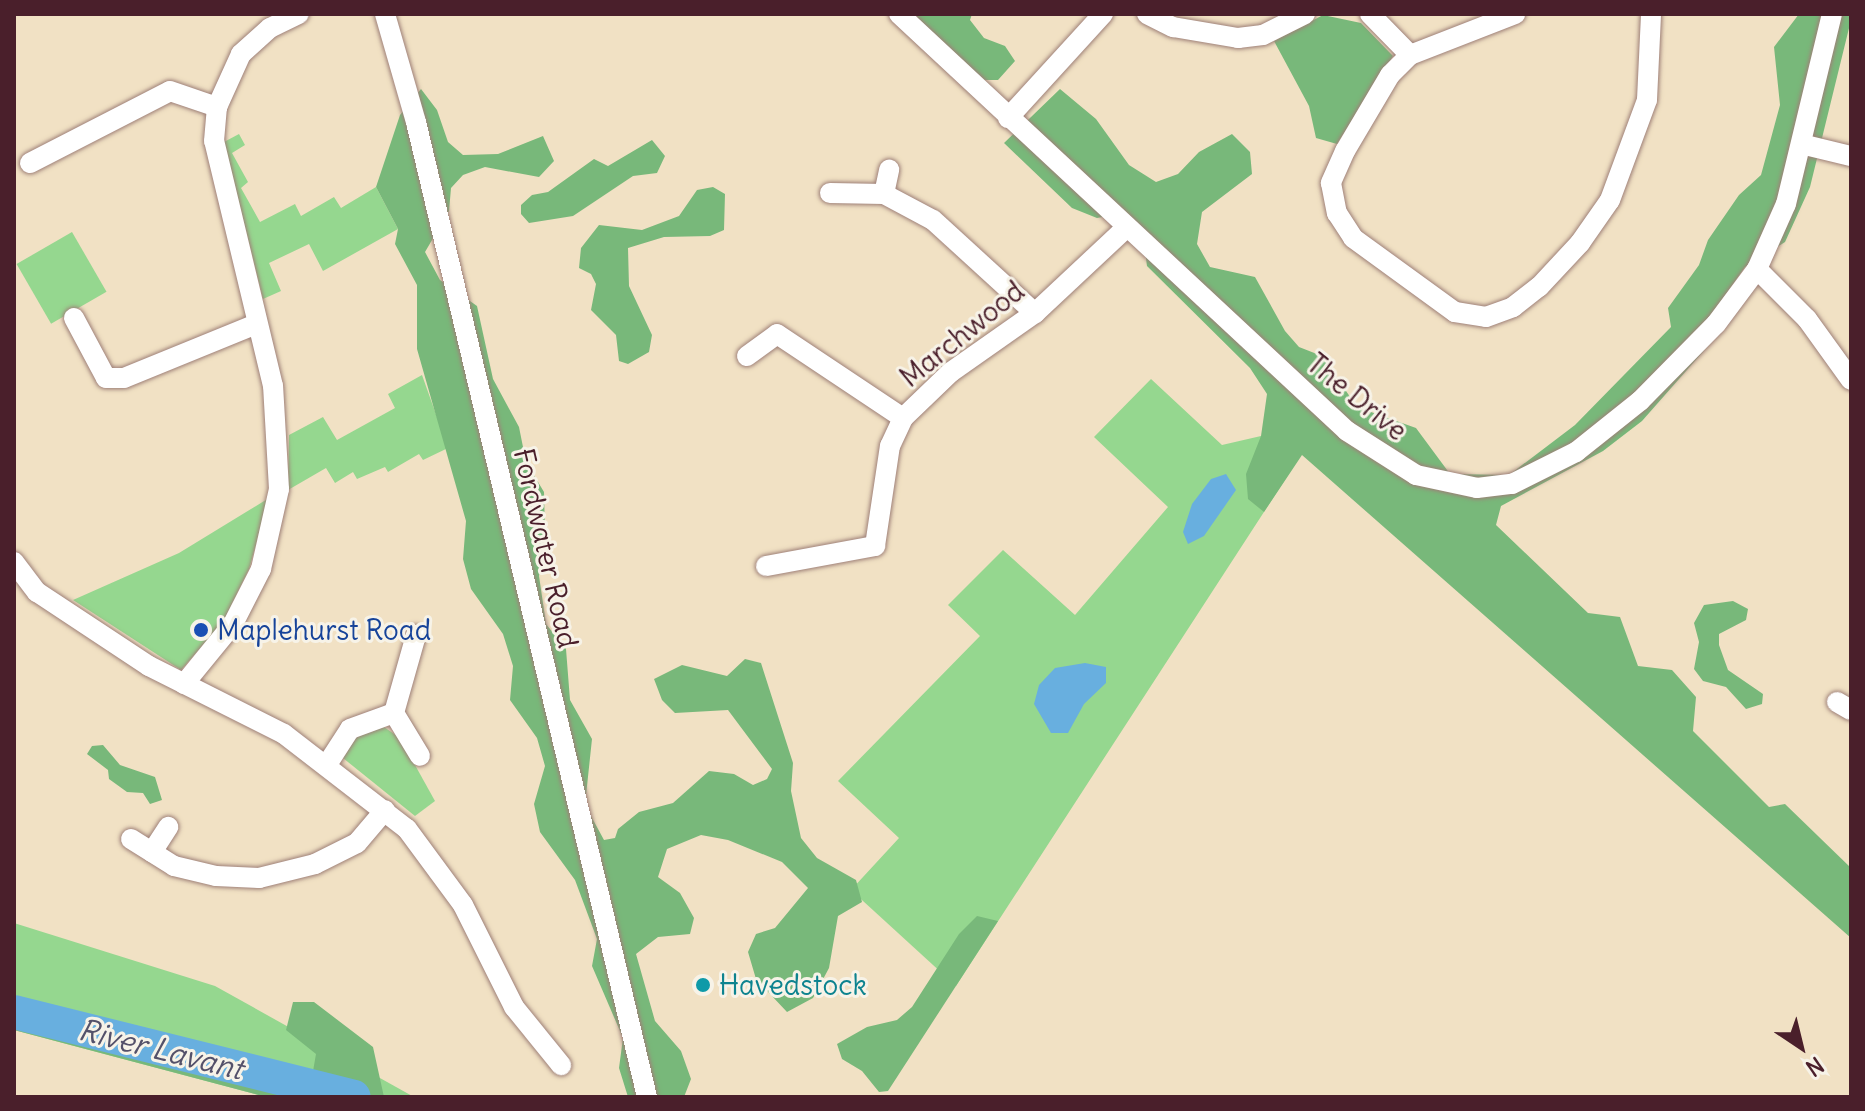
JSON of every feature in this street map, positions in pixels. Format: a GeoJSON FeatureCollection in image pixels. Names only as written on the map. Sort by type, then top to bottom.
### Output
{"type":"FeatureCollection","features":[{"type":"Feature","properties":{"kind":"street"},"geometry":{"type":"LineString","coordinates":[[184,684],[233,624],[261,569],[279,489],[273,386],[214,141],[217,107],[241,54],[270,28],[299,14]]}},
{"type":"Feature","properties":{"kind":"street","name":"Fordwater Road"},"geometry":{"type":"LineString","coordinates":[[385,14],[419,137],[647,1097]]}},
{"type":"Feature","properties":{"kind":"street","name":"The Drive"},"geometry":{"type":"LineString","coordinates":[[899,14],[1347,431],[1416,475],[1477,488],[1512,484],[1576,452],[1640,401],[1716,324],[1757,269],[1786,204],[1832,14]]}},
{"type":"Feature","properties":{"kind":"street"},"geometry":{"type":"LineString","coordinates":[[1008,118],[1103,14]]}},
{"type":"Feature","properties":{"kind":"street"},"geometry":{"type":"LineString","coordinates":[[1147,14],[1173,27],[1238,38],[1263,35],[1305,14]]}},
{"type":"Feature","properties":{"kind":"street"},"geometry":{"type":"LineString","coordinates":[[1370,14],[1410,55]]}},
{"type":"Feature","properties":{"kind":"street"},"geometry":{"type":"LineString","coordinates":[[1515,14],[1410,55],[1390,75],[1345,151],[1331,183],[1337,213],[1353,238],[1455,312],[1486,317],[1513,307],[1539,287],[1580,243],[1610,200],[1647,100],[1651,14]]}},
{"type":"Feature","properties":{"kind":"street"},"geometry":{"type":"LineString","coordinates":[[30,163],[170,91],[217,107]]}},
{"type":"Feature","properties":{"kind":"street"},"geometry":{"type":"LineString","coordinates":[[1801,144],[1851,156]]}},
{"type":"Feature","properties":{"kind":"street"},"geometry":{"type":"LineString","coordinates":[[884,194],[889,170]]}},
{"type":"Feature","properties":{"kind":"street"},"geometry":{"type":"LineString","coordinates":[[830,193],[884,194],[933,220],[1035,313]]}},
{"type":"Feature","properties":{"kind":"street","name":"Marchwood"},"geometry":{"type":"LineString","coordinates":[[766,566],[875,546],[890,446],[903,418],[951,372],[1035,313],[1127,227]]}},
{"type":"Feature","properties":{"kind":"street"},"geometry":{"type":"LineString","coordinates":[[1757,269],[1807,319],[1851,380]]}},
{"type":"Feature","properties":{"kind":"street"},"geometry":{"type":"LineString","coordinates":[[74,318],[106,378],[124,378],[256,324]]}},
{"type":"Feature","properties":{"kind":"street"},"geometry":{"type":"LineString","coordinates":[[747,356],[777,334],[903,418]]}},
{"type":"Feature","properties":{"kind":"street"},"geometry":{"type":"LineString","coordinates":[[14,562],[37,592],[184,684],[284,734],[328,763],[407,829],[463,905],[514,1007],[561,1065]]}},
{"type":"Feature","properties":{"kind":"street"},"geometry":{"type":"LineString","coordinates":[[416,635],[394,713],[420,756]]}},
{"type":"Feature","properties":{"kind":"street"},"geometry":{"type":"LineString","coordinates":[[328,763],[350,729],[394,713]]}},
{"type":"Feature","properties":{"kind":"street"},"geometry":{"type":"LineString","coordinates":[[131,839],[174,866],[216,876],[259,878],[315,864],[357,843],[385,810]]}},
{"type":"Feature","properties":{"kind":"street"},"geometry":{"type":"LineString","coordinates":[[152,852],[168,827]]}},
{"type":"Feature","properties":{"kind":"green space"},"geometry":{"type":"Polygon","coordinates":[[[914,14],[972,14],[970,20],[984,38],[1005,46],[1015,61],[998,80],[981,80],[914,14]]]}},
{"type":"Feature","properties":{"kind":"green space"},"geometry":{"type":"Polygon","coordinates":[[[1799,14],[1851,14],[1851,20],[1810,187],[1785,242],[1745,267],[1724,297],[1723,329],[1642,421],[1603,451],[1501,506],[1496,525],[1588,613],[1620,617],[1638,666],[1672,670],[1696,697],[1693,731],[1769,807],[1785,804],[1851,868],[1851,938],[1302,455],[1264,512],[1248,499],[1246,474],[1261,436],[1267,394],[1250,368],[1147,266],[1142,229],[1124,213],[1097,218],[1072,208],[1004,143],[1060,89],[1096,119],[1129,165],[1156,182],[1178,174],[1199,152],[1232,134],[1250,152],[1252,174],[1202,212],[1197,244],[1210,267],[1255,277],[1285,331],[1299,347],[1322,356],[1357,407],[1416,428],[1450,474],[1509,475],[1575,425],[1671,327],[1668,308],[1699,265],[1708,240],[1739,195],[1761,175],[1780,105],[1774,47],[1799,14]]]}},
{"type":"Feature","properties":{"kind":"green space"},"geometry":{"type":"Polygon","coordinates":[[[1323,15],[1361,23],[1393,56],[1337,144],[1316,138],[1309,106],[1274,41],[1323,15]]]}},
{"type":"Feature","properties":{"kind":"green space"},"geometry":{"type":"Polygon","coordinates":[[[421,89],[437,110],[448,142],[463,155],[498,154],[543,136],[554,161],[539,177],[485,167],[463,175],[451,188],[449,211],[425,252],[440,280],[477,306],[493,379],[519,427],[526,462],[544,492],[545,533],[539,576],[546,624],[566,649],[570,700],[592,739],[585,805],[604,840],[615,838],[618,829],[639,812],[673,803],[709,771],[734,774],[753,785],[767,779],[772,769],[728,710],[675,713],[662,700],[654,679],[682,665],[727,676],[745,659],[761,663],[793,763],[791,791],[801,838],[817,858],[856,880],[862,902],[838,916],[829,968],[813,998],[787,1012],[756,979],[748,952],[756,934],[775,928],[808,888],[782,862],[728,840],[701,835],[667,849],[658,877],[680,893],[694,918],[690,934],[658,937],[636,954],[655,1021],[681,1051],[691,1079],[684,1097],[628,1097],[619,1068],[623,1038],[592,966],[597,939],[575,880],[540,832],[534,804],[545,766],[537,738],[510,700],[513,666],[503,634],[471,589],[463,559],[466,521],[417,349],[417,285],[395,244],[398,229],[376,187],[400,115],[421,89]]]}},
{"type":"Feature","properties":{"kind":"green space"},"geometry":{"type":"Polygon","coordinates":[[[239,134],[245,145],[232,153],[248,182],[241,188],[260,222],[295,204],[301,216],[334,197],[341,208],[376,187],[398,229],[323,271],[309,244],[269,263],[281,291],[263,299],[224,142],[239,134]]]}},
{"type":"Feature","properties":{"kind":"green space"},"geometry":{"type":"Polygon","coordinates":[[[652,140],[665,156],[657,173],[633,176],[573,216],[529,223],[521,214],[521,205],[532,195],[548,192],[594,159],[608,166],[652,140]]]}},
{"type":"Feature","properties":{"kind":"green space"},"geometry":{"type":"Polygon","coordinates":[[[713,187],[725,194],[724,230],[710,236],[664,237],[628,248],[629,286],[652,335],[649,352],[628,364],[619,361],[616,335],[591,310],[596,284],[591,274],[579,268],[581,248],[599,225],[642,230],[679,216],[697,190],[713,187]]]}},
{"type":"Feature","properties":{"kind":"green space"},"geometry":{"type":"Polygon","coordinates":[[[72,232],[106,292],[51,324],[17,264],[72,232]]]}},
{"type":"Feature","properties":{"kind":"green space"},"geometry":{"type":"Polygon","coordinates":[[[422,375],[448,448],[423,460],[419,454],[388,472],[385,467],[357,479],[353,472],[335,483],[326,468],[288,490],[289,435],[323,417],[337,440],[395,408],[388,394],[422,375]]]}},
{"type":"Feature","properties":{"kind":"green space"},"geometry":{"type":"Polygon","coordinates":[[[1151,379],[1222,445],[1261,436],[1301,455],[956,986],[851,890],[899,838],[838,781],[980,636],[948,605],[1003,550],[1075,615],[1168,507],[1094,437],[1151,379]]]}},
{"type":"Feature","properties":{"kind":"green space"},"geometry":{"type":"Polygon","coordinates":[[[269,498],[249,569],[223,622],[181,670],[73,600],[179,553],[269,498]]]}},
{"type":"Feature","properties":{"kind":"green space"},"geometry":{"type":"Polygon","coordinates":[[[1733,601],[1748,609],[1746,620],[1719,634],[1719,645],[1728,670],[1763,694],[1762,704],[1746,709],[1726,687],[1703,681],[1694,669],[1699,642],[1694,623],[1704,605],[1733,601]]]}},
{"type":"Feature","properties":{"kind":"green space"},"geometry":{"type":"Polygon","coordinates":[[[384,727],[400,738],[435,801],[415,816],[343,758],[358,735],[384,727]]]}},
{"type":"Feature","properties":{"kind":"green space"},"geometry":{"type":"Polygon","coordinates":[[[103,745],[120,765],[155,777],[162,800],[150,804],[143,793],[127,792],[109,779],[108,770],[87,754],[92,746],[103,745]]]}},
{"type":"Feature","properties":{"kind":"green space"},"geometry":{"type":"Polygon","coordinates":[[[977,916],[998,921],[888,1091],[879,1092],[862,1071],[842,1059],[837,1044],[867,1027],[897,1020],[912,1007],[959,934],[977,916]]]}},
{"type":"Feature","properties":{"kind":"green space"},"geometry":{"type":"Polygon","coordinates":[[[14,923],[215,986],[414,1097],[266,1097],[14,1030],[14,923]]]}},
{"type":"Feature","properties":{"kind":"green space"},"geometry":{"type":"Polygon","coordinates":[[[293,1002],[314,1002],[373,1047],[384,1097],[266,1097],[14,1030],[14,1017],[34,1022],[58,1015],[73,1018],[78,1032],[89,1037],[171,1056],[204,1051],[292,1076],[312,1077],[316,1054],[286,1030],[293,1002]]]}},
{"type":"Feature","properties":{"kind":"water"},"geometry":{"type":"Polygon","coordinates":[[[1226,474],[1236,490],[1204,536],[1188,544],[1183,532],[1192,504],[1211,479],[1226,474]]]}},
{"type":"Feature","properties":{"kind":"water"},"geometry":{"type":"Polygon","coordinates":[[[1085,663],[1106,667],[1106,683],[1084,704],[1068,733],[1051,733],[1034,704],[1039,685],[1055,668],[1085,663]]]}},
{"type":"Feature","properties":{"kind":"waterway","name":"River Lavant"},"geometry":{"type":"LineString","coordinates":[[14,1012],[354,1097]]}},
{"type":"Feature","properties":{"kind":"place","name":"Maplehurst Road"},"geometry":{"type":"Point","coordinates":[201,630]}},
{"type":"Feature","properties":{"kind":"place","name":"Havedstock"},"geometry":{"type":"Point","coordinates":[703,985]}}]}
